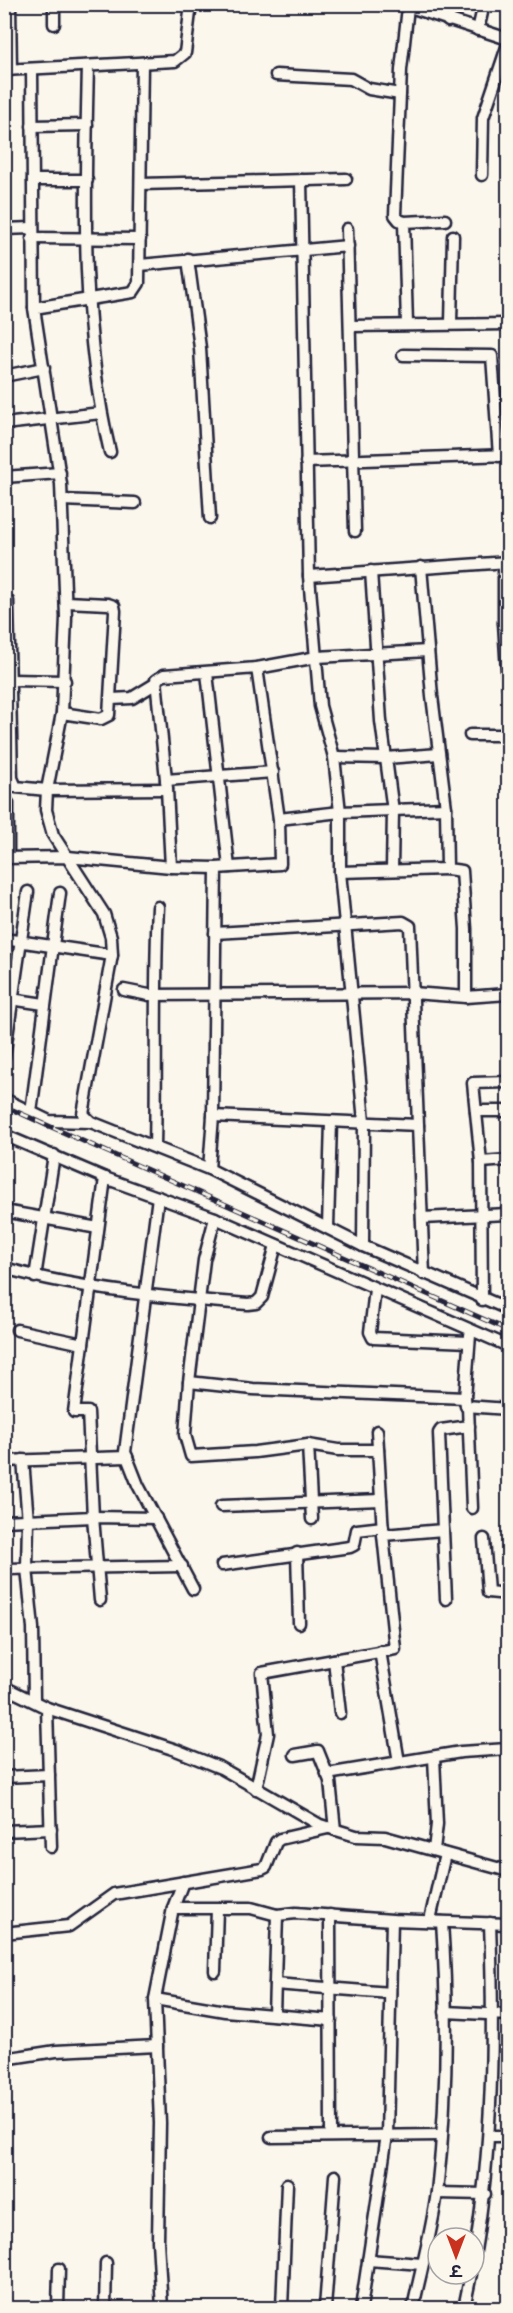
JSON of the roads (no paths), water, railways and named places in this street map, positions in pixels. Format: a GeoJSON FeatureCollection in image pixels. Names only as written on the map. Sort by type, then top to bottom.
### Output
{"type":"FeatureCollection","features":[{"type":"Feature","properties":{"kind":"street"},"geometry":{"type":"LineString","coordinates":[[10,4],[8,70],[142,63],[182,58],[185,53],[191,4]]}},
{"type":"Feature","properties":{"kind":"street"},"geometry":{"type":"LineString","coordinates":[[54,4],[54,24]]}},
{"type":"Feature","properties":{"kind":"street"},"geometry":{"type":"LineString","coordinates":[[448,21],[452,4]]}},
{"type":"Feature","properties":{"kind":"street"},"geometry":{"type":"LineString","coordinates":[[478,30],[484,4]]}},
{"type":"Feature","properties":{"kind":"street"},"geometry":{"type":"LineString","coordinates":[[446,220],[404,222],[395,215],[405,5],[508,39]]}},
{"type":"Feature","properties":{"kind":"street"},"geometry":{"type":"LineString","coordinates":[[482,175],[483,118],[508,44]]}},
{"type":"Feature","properties":{"kind":"street"},"geometry":{"type":"LineString","coordinates":[[34,308],[133,292],[139,283],[142,63]]}},
{"type":"Feature","properties":{"kind":"street"},"geometry":{"type":"LineString","coordinates":[[88,66],[87,300],[101,413],[110,452]]}},
{"type":"Feature","properties":{"kind":"street"},"geometry":{"type":"LineString","coordinates":[[32,69],[34,308],[60,472],[66,602],[65,681],[62,712],[47,790],[49,825],[52,835],[104,914],[111,937],[112,955],[83,1114],[91,1122]]}},
{"type":"Feature","properties":{"kind":"street"},"geometry":{"type":"LineString","coordinates":[[276,75],[351,79],[369,89],[400,94]]}},
{"type":"Feature","properties":{"kind":"street"},"geometry":{"type":"LineString","coordinates":[[32,126],[87,125]]}},
{"type":"Feature","properties":{"kind":"street"},"geometry":{"type":"LineString","coordinates":[[141,184],[346,179]]}},
{"type":"Feature","properties":{"kind":"street"},"geometry":{"type":"LineString","coordinates":[[33,180],[87,180]]}},
{"type":"Feature","properties":{"kind":"street"},"geometry":{"type":"LineString","coordinates":[[301,180],[309,576],[320,706],[334,757],[340,812],[340,872],[354,995],[364,1121],[363,1246]]}},
{"type":"Feature","properties":{"kind":"street"},"geometry":{"type":"LineString","coordinates":[[404,222],[407,324]]}},
{"type":"Feature","properties":{"kind":"street"},"geometry":{"type":"LineString","coordinates":[[4,229],[86,238],[140,239]]}},
{"type":"Feature","properties":{"kind":"street"},"geometry":{"type":"LineString","coordinates":[[347,229],[355,531]]}},
{"type":"Feature","properties":{"kind":"street"},"geometry":{"type":"LineString","coordinates":[[451,323],[453,236]]}},
{"type":"Feature","properties":{"kind":"street"},"geometry":{"type":"LineString","coordinates":[[140,265],[348,246]]}},
{"type":"Feature","properties":{"kind":"street"},"geometry":{"type":"LineString","coordinates":[[188,259],[200,348],[210,518]]}},
{"type":"Feature","properties":{"kind":"street"},"geometry":{"type":"LineString","coordinates":[[351,326],[508,324]]}},
{"type":"Feature","properties":{"kind":"street"},"geometry":{"type":"LineString","coordinates":[[306,462],[504,456],[492,356],[403,355]]}},
{"type":"Feature","properties":{"kind":"street"},"geometry":{"type":"LineString","coordinates":[[4,376],[44,368]]}},
{"type":"Feature","properties":{"kind":"street"},"geometry":{"type":"LineString","coordinates":[[4,424],[101,413]]}},
{"type":"Feature","properties":{"kind":"street"},"geometry":{"type":"LineString","coordinates":[[4,477],[60,472]]}},
{"type":"Feature","properties":{"kind":"street"},"geometry":{"type":"LineString","coordinates":[[62,500],[135,502]]}},
{"type":"Feature","properties":{"kind":"street"},"geometry":{"type":"LineString","coordinates":[[309,576],[506,562],[508,688]]}},
{"type":"Feature","properties":{"kind":"street"},"geometry":{"type":"LineString","coordinates":[[421,567],[446,808],[447,869]]}},
{"type":"Feature","properties":{"kind":"street"},"geometry":{"type":"LineString","coordinates":[[371,571],[386,758],[393,811],[392,870]]}},
{"type":"Feature","properties":{"kind":"street"},"geometry":{"type":"LineString","coordinates":[[8,601],[12,778],[15,786],[23,789],[47,790],[167,784],[218,776],[273,772]]}},
{"type":"Feature","properties":{"kind":"street"},"geometry":{"type":"LineString","coordinates":[[62,712],[106,719],[111,699],[114,606],[66,602]]}},
{"type":"Feature","properties":{"kind":"street"},"geometry":{"type":"LineString","coordinates":[[111,699],[132,698],[155,684],[164,675],[207,674],[317,657],[428,651]]}},
{"type":"Feature","properties":{"kind":"street"},"geometry":{"type":"LineString","coordinates":[[8,803],[6,858],[68,857],[171,867],[216,868],[280,864],[279,819],[257,668]]}},
{"type":"Feature","properties":{"kind":"street"},"geometry":{"type":"LineString","coordinates":[[207,674],[229,867]]}},
{"type":"Feature","properties":{"kind":"street"},"geometry":{"type":"LineString","coordinates":[[10,680],[65,681]]}},
{"type":"Feature","properties":{"kind":"street"},"geometry":{"type":"LineString","coordinates":[[155,684],[167,784],[171,867]]}},
{"type":"Feature","properties":{"kind":"street"},"geometry":{"type":"LineString","coordinates":[[470,735],[508,735]]}},
{"type":"Feature","properties":{"kind":"street"},"geometry":{"type":"LineString","coordinates":[[334,757],[386,758],[439,754]]}},
{"type":"Feature","properties":{"kind":"street"},"geometry":{"type":"LineString","coordinates":[[279,819],[340,812],[446,808]]}},
{"type":"Feature","properties":{"kind":"street"},"geometry":{"type":"LineString","coordinates":[[209,1169],[213,1116],[216,868]]}},
{"type":"Feature","properties":{"kind":"street"},"geometry":{"type":"LineString","coordinates":[[340,872],[447,869],[462,871],[466,929],[466,997]]}},
{"type":"Feature","properties":{"kind":"street"},"geometry":{"type":"LineString","coordinates":[[4,1057],[9,998],[28,892]]}},
{"type":"Feature","properties":{"kind":"street"},"geometry":{"type":"LineString","coordinates":[[31,1112],[60,893]]}},
{"type":"Feature","properties":{"kind":"street"},"geometry":{"type":"LineString","coordinates":[[155,1146],[157,1081],[154,995],[158,907]]}},
{"type":"Feature","properties":{"kind":"street"},"geometry":{"type":"LineString","coordinates":[[215,933],[408,923],[413,993],[424,1274]]}},
{"type":"Feature","properties":{"kind":"street"},"geometry":{"type":"LineString","coordinates":[[4,939],[112,955]]}},
{"type":"Feature","properties":{"kind":"street"},"geometry":{"type":"LineString","coordinates":[[124,990],[154,995],[413,993],[466,997],[508,994]]}},
{"type":"Feature","properties":{"kind":"street"},"geometry":{"type":"LineString","coordinates":[[9,998],[44,1004]]}},
{"type":"Feature","properties":{"kind":"street"},"geometry":{"type":"LineString","coordinates":[[482,1300],[481,1162],[473,1083],[508,1082]]}},
{"type":"Feature","properties":{"kind":"street"},"geometry":{"type":"LineString","coordinates":[[4,1099],[49,1121],[91,1122],[155,1146],[209,1169],[363,1246],[482,1300],[508,1309]]}},
{"type":"Feature","properties":{"kind":"street"},"geometry":{"type":"LineString","coordinates":[[476,1111],[508,1112]]}},
{"type":"Feature","properties":{"kind":"street"},"geometry":{"type":"LineString","coordinates":[[213,1116],[418,1125]]}},
{"type":"Feature","properties":{"kind":"street"},"geometry":{"type":"LineString","coordinates":[[328,1227],[331,1122]]}},
{"type":"Feature","properties":{"kind":"street"},"geometry":{"type":"LineString","coordinates":[[4,1135],[105,1178],[215,1218],[508,1346]]}},
{"type":"Feature","properties":{"kind":"street"},"geometry":{"type":"LineString","coordinates":[[35,1277],[54,1155]]}},
{"type":"Feature","properties":{"kind":"street"},"geometry":{"type":"LineString","coordinates":[[481,1162],[508,1160]]}},
{"type":"Feature","properties":{"kind":"street"},"geometry":{"type":"LineString","coordinates":[[100,1600],[96,1568],[88,1412],[74,1412],[105,1178]]}},
{"type":"Feature","properties":{"kind":"street"},"geometry":{"type":"LineString","coordinates":[[158,1197],[125,1452],[193,1589]]}},
{"type":"Feature","properties":{"kind":"street"},"geometry":{"type":"LineString","coordinates":[[4,1211],[98,1228]]}},
{"type":"Feature","properties":{"kind":"street"},"geometry":{"type":"LineString","coordinates":[[422,1218],[508,1214]]}},
{"type":"Feature","properties":{"kind":"street"},"geometry":{"type":"LineString","coordinates":[[215,1218],[204,1260],[189,1382],[185,1435],[192,1456],[255,1452],[308,1445],[338,1450],[378,1450]]}},
{"type":"Feature","properties":{"kind":"street"},"geometry":{"type":"LineString","coordinates":[[4,1268],[35,1277],[144,1293],[248,1304],[260,1300],[276,1245]]}},
{"type":"Feature","properties":{"kind":"street"},"geometry":{"type":"LineString","coordinates":[[375,1289],[370,1332],[373,1338],[469,1342]]}},
{"type":"Feature","properties":{"kind":"street"},"geometry":{"type":"LineString","coordinates":[[17,1330],[83,1344]]}},
{"type":"Feature","properties":{"kind":"street"},"geometry":{"type":"LineString","coordinates":[[470,1330],[467,1403],[472,1508]]}},
{"type":"Feature","properties":{"kind":"street"},"geometry":{"type":"LineString","coordinates":[[189,1382],[275,1391],[467,1403],[508,1409]]}},
{"type":"Feature","properties":{"kind":"street"},"geometry":{"type":"LineString","coordinates":[[446,1599],[439,1433],[441,1430],[469,1425]]}},
{"type":"Feature","properties":{"kind":"street"},"geometry":{"type":"LineString","coordinates":[[256,1789],[268,1734],[262,1673],[395,1648],[383,1531],[377,1431]]}},
{"type":"Feature","properties":{"kind":"street"},"geometry":{"type":"LineString","coordinates":[[308,1445],[312,1519]]}},
{"type":"Feature","properties":{"kind":"street"},"geometry":{"type":"LineString","coordinates":[[4,1461],[127,1457]]}},
{"type":"Feature","properties":{"kind":"street"},"geometry":{"type":"LineString","coordinates":[[23,1460],[28,1521],[27,1568],[33,1628],[34,1700]]}},
{"type":"Feature","properties":{"kind":"street"},"geometry":{"type":"LineString","coordinates":[[221,1506],[381,1500]]}},
{"type":"Feature","properties":{"kind":"street"},"geometry":{"type":"LineString","coordinates":[[4,1521],[93,1517],[156,1518]]}},
{"type":"Feature","properties":{"kind":"street"},"geometry":{"type":"LineString","coordinates":[[222,1565],[350,1547],[354,1545],[357,1530],[443,1530]]}},
{"type":"Feature","properties":{"kind":"street"},"geometry":{"type":"LineString","coordinates":[[484,1539],[488,1592],[508,1594]]}},
{"type":"Feature","properties":{"kind":"street"},"geometry":{"type":"LineString","coordinates":[[297,1553],[299,1623]]}},
{"type":"Feature","properties":{"kind":"street"},"geometry":{"type":"LineString","coordinates":[[4,1569],[182,1566]]}},
{"type":"Feature","properties":{"kind":"street"},"geometry":{"type":"LineString","coordinates":[[380,1651],[399,1762]]}},
{"type":"Feature","properties":{"kind":"street"},"geometry":{"type":"LineString","coordinates":[[334,1660],[340,1713]]}},
{"type":"Feature","properties":{"kind":"street"},"geometry":{"type":"LineString","coordinates":[[4,1687],[47,1708],[176,1750],[220,1768],[332,1829],[356,1836],[385,1837],[508,1871]]}},
{"type":"Feature","properties":{"kind":"street"},"geometry":{"type":"LineString","coordinates":[[47,1708],[51,1847]]}},
{"type":"Feature","properties":{"kind":"street"},"geometry":{"type":"LineString","coordinates":[[327,1774],[434,1757],[508,1749]]}},
{"type":"Feature","properties":{"kind":"street"},"geometry":{"type":"LineString","coordinates":[[295,1755],[318,1750],[327,1774],[332,1829]]}},
{"type":"Feature","properties":{"kind":"street"},"geometry":{"type":"LineString","coordinates":[[434,1757],[437,1824],[434,1850]]}},
{"type":"Feature","properties":{"kind":"street"},"geometry":{"type":"LineString","coordinates":[[4,1777],[49,1775]]}},
{"type":"Feature","properties":{"kind":"street"},"geometry":{"type":"LineString","coordinates":[[4,1831],[51,1829]]}},
{"type":"Feature","properties":{"kind":"street"},"geometry":{"type":"LineString","coordinates":[[4,1933],[69,1926],[114,1894],[262,1869],[266,1867],[276,1842],[280,1839],[332,1829]]}},
{"type":"Feature","properties":{"kind":"street"},"geometry":{"type":"LineString","coordinates":[[430,1920],[445,1854]]}},
{"type":"Feature","properties":{"kind":"street"},"geometry":{"type":"LineString","coordinates":[[162,2308],[158,2241],[160,2123],[155,1999],[173,1908],[183,1882]]}},
{"type":"Feature","properties":{"kind":"street"},"geometry":{"type":"LineString","coordinates":[[173,1908],[251,1908],[277,1915],[296,1913],[392,1920],[508,1924]]}},
{"type":"Feature","properties":{"kind":"street"},"geometry":{"type":"LineString","coordinates":[[215,1971],[217,1909]]}},
{"type":"Feature","properties":{"kind":"street"},"geometry":{"type":"LineString","coordinates":[[274,2015],[277,1915]]}},
{"type":"Feature","properties":{"kind":"street"},"geometry":{"type":"LineString","coordinates":[[330,1916],[331,2134]]}},
{"type":"Feature","properties":{"kind":"street"},"geometry":{"type":"LineString","coordinates":[[361,2308],[387,2135],[392,1920]]}},
{"type":"Feature","properties":{"kind":"street"},"geometry":{"type":"LineString","coordinates":[[413,2308],[436,2193],[441,2135],[445,2012],[442,1922]]}},
{"type":"Feature","properties":{"kind":"street"},"geometry":{"type":"LineString","coordinates":[[479,2226],[485,2194],[489,2136],[493,2014],[490,1923]]}},
{"type":"Feature","properties":{"kind":"street"},"geometry":{"type":"LineString","coordinates":[[275,1984],[390,1993]]}},
{"type":"Feature","properties":{"kind":"street"},"geometry":{"type":"LineString","coordinates":[[155,1999],[225,2011],[331,2020]]}},
{"type":"Feature","properties":{"kind":"street"},"geometry":{"type":"LineString","coordinates":[[445,2012],[508,2015]]}},
{"type":"Feature","properties":{"kind":"street"},"geometry":{"type":"LineString","coordinates":[[4,2059],[11,2056],[56,2052],[157,2046]]}},
{"type":"Feature","properties":{"kind":"street"},"geometry":{"type":"LineString","coordinates":[[271,2137],[331,2134],[441,2135]]}},
{"type":"Feature","properties":{"kind":"street"},"geometry":{"type":"LineString","coordinates":[[489,2136],[508,2136]]}},
{"type":"Feature","properties":{"kind":"street"},"geometry":{"type":"LineString","coordinates":[[325,2308],[335,2176]]}},
{"type":"Feature","properties":{"kind":"street"},"geometry":{"type":"LineString","coordinates":[[282,2308],[287,2184]]}},
{"type":"Feature","properties":{"kind":"street"},"geometry":{"type":"LineString","coordinates":[[436,2193],[485,2194]]}},
{"type":"Feature","properties":{"kind":"street"},"geometry":{"type":"LineString","coordinates":[[368,2260],[422,2264]]}},
{"type":"Feature","properties":{"kind":"street"},"geometry":{"type":"LineString","coordinates":[[105,2308],[106,2263]]}},
{"type":"Feature","properties":{"kind":"street"},"geometry":{"type":"LineString","coordinates":[[58,2308],[59,2269]]}},
{"type":"Feature","properties":{"kind":"street"},"geometry":{"type":"LineString","coordinates":[[464,2308],[469,2286]]}},
{"type":"Feature","properties":{"kind":"railway"},"geometry":{"type":"LineString","coordinates":[[4,1106],[508,1330]]}}]}
